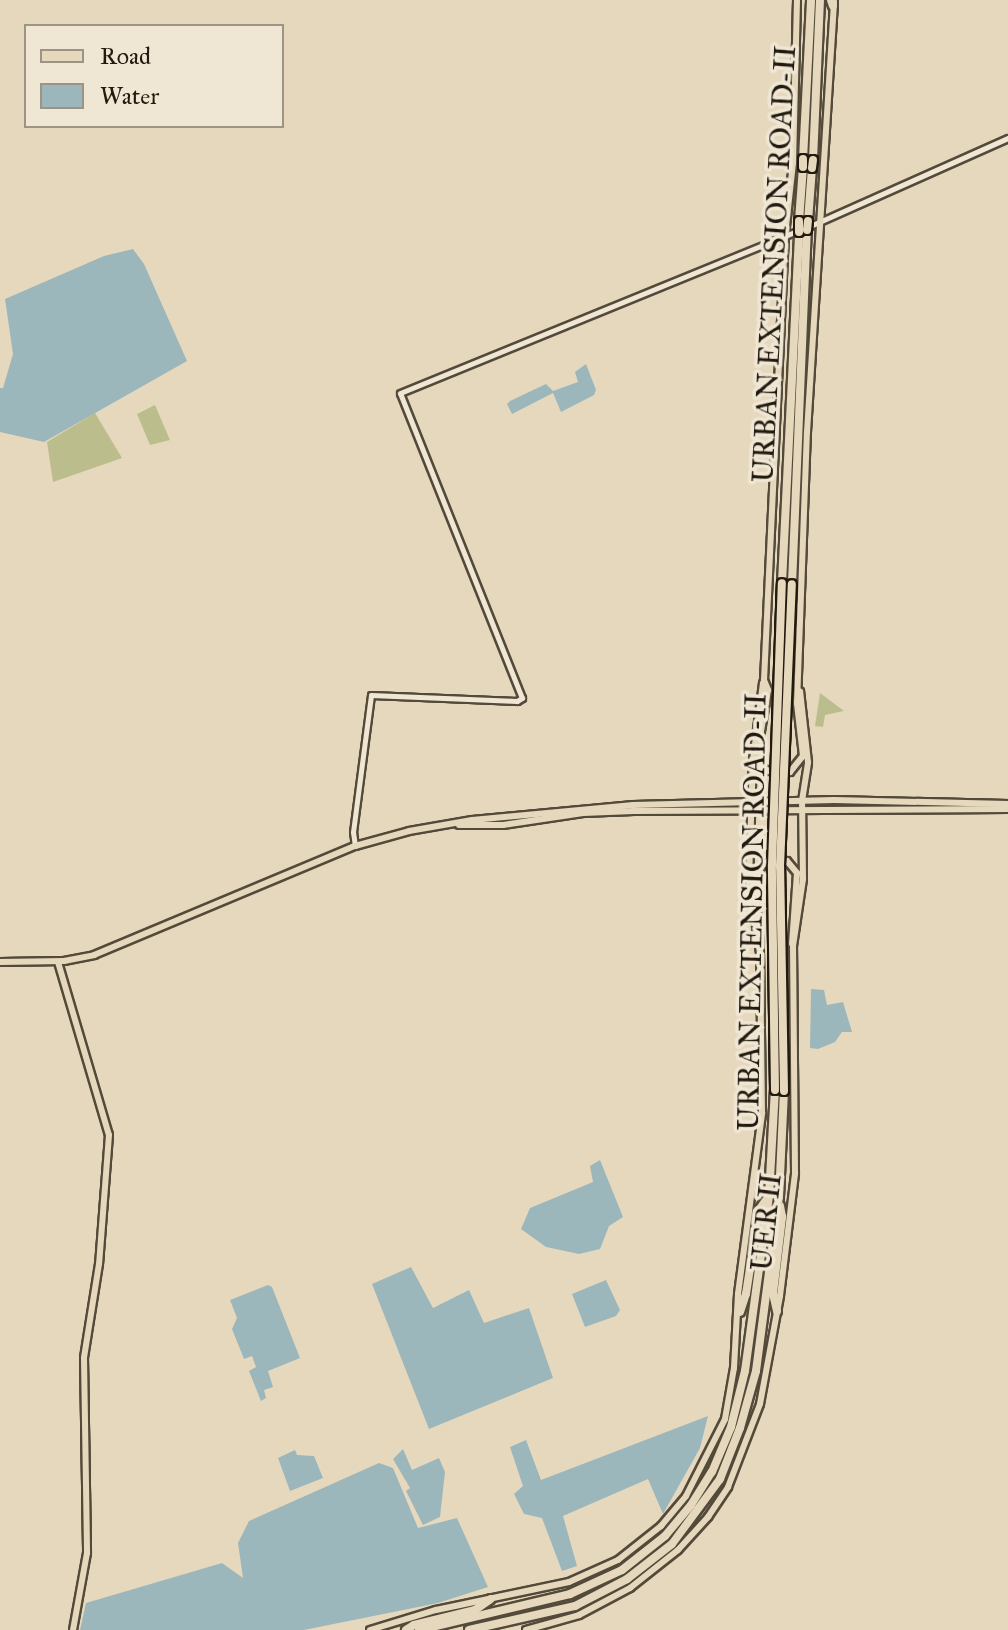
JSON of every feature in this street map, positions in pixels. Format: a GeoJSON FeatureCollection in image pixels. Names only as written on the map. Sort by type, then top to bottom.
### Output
{"type":"FeatureCollection","features":[{"type":"Feature","properties":{"kind":"highway","name":"URBAN EXTENSION ROAD-II"},"geometry":{"type":"LineString","coordinates":[[808,163],[811,0]]}},
{"type":"Feature","properties":{"kind":"highway","name":"URBAN EXTENSION ROAD-II"},"geometry":{"type":"LineString","coordinates":[[469,1630],[575,1606],[627,1579],[672,1544],[700,1511],[720,1479],[734,1423],[774,1197],[780,1091],[772,865],[803,226],[820,0]]}},
{"type":"Feature","properties":{"kind":"highway"},"geometry":{"type":"LineString","coordinates":[[740,1312],[746,1294],[759,1210],[774,1197],[782,1217],[773,1293],[777,1311]]}},
{"type":"Feature","properties":{"kind":"highway","name":"URBAN EXTENSION ROAD-II"},"geometry":{"type":"LineString","coordinates":[[419,1630],[570,1594],[622,1570],[665,1536],[691,1505],[712,1472],[734,1423]]}},
{"type":"Feature","properties":{"kind":"highway"},"geometry":{"type":"LineString","coordinates":[[406,1630],[414,1625],[475,1610],[491,1599]]}},
{"type":"Feature","properties":{"kind":"main road"},"geometry":{"type":"LineString","coordinates":[[797,0],[793,163],[785,235],[764,680],[768,690],[758,749],[762,768],[769,771],[790,772],[800,763],[799,688],[818,224],[833,2]]}},
{"type":"Feature","properties":{"kind":"main road"},"geometry":{"type":"LineString","coordinates":[[793,163],[824,165]]}},
{"type":"Feature","properties":{"kind":"main road","name":"UER II"},"geometry":{"type":"LineString","coordinates":[[370,1630],[436,1610],[569,1582],[618,1560],[661,1526],[686,1496],[734,1423],[740,1312],[738,1294],[762,1113],[760,953],[749,879],[753,760],[764,680]]}},
{"type":"Feature","properties":{"kind":"main road","name":"UER II"},"geometry":{"type":"LineString","coordinates":[[526,1630],[579,1615],[630,1588],[678,1550],[708,1517],[737,1469],[760,1404],[777,1311],[795,1173],[793,946],[803,879],[802,804],[808,762],[799,688]]}},
{"type":"Feature","properties":{"kind":"main road"},"geometry":{"type":"LineString","coordinates":[[0,964],[54,962],[94,955],[355,846],[409,831],[459,825],[503,825],[583,813],[802,804],[1008,806]]}},
{"type":"Feature","properties":{"kind":"main road"},"geometry":{"type":"LineString","coordinates":[[760,953],[754,878],[763,864],[787,861],[795,866],[797,883],[793,946]]}},
{"type":"Feature","properties":{"kind":"main road"},"geometry":{"type":"LineString","coordinates":[[54,962],[109,1135],[99,1264],[84,1358],[87,1553],[73,1630]]}},
{"type":"Feature","properties":{"kind":"street"},"geometry":{"type":"LineString","coordinates":[[355,846],[353,832],[371,695],[517,701],[522,698],[400,393],[818,224],[1008,138]]}},
{"type":"Feature","properties":{"kind":"green space"},"geometry":{"type":"Polygon","coordinates":[[[155,405],[170,440],[150,445],[137,414],[155,405]]]}},
{"type":"Feature","properties":{"kind":"green space"},"geometry":{"type":"Polygon","coordinates":[[[95,413],[122,458],[53,482],[47,442],[95,413]]]}},
{"type":"Feature","properties":{"kind":"green space"},"geometry":{"type":"Polygon","coordinates":[[[820,693],[844,711],[825,715],[823,727],[815,726],[820,693]]]}},
{"type":"Feature","properties":{"kind":"water"},"geometry":{"type":"Polygon","coordinates":[[[133,249],[144,264],[187,361],[44,442],[0,432],[0,388],[3,388],[13,354],[5,299],[104,256],[133,249]]]}},
{"type":"Feature","properties":{"kind":"water"},"geometry":{"type":"Polygon","coordinates":[[[586,364],[596,390],[594,395],[561,412],[553,393],[512,414],[507,404],[510,401],[546,384],[553,391],[578,382],[575,372],[586,364]]]}},
{"type":"Feature","properties":{"kind":"water"},"geometry":{"type":"Polygon","coordinates":[[[811,989],[824,990],[827,1005],[843,1002],[852,1032],[842,1032],[835,1042],[818,1049],[810,1048],[811,989]]]}},
{"type":"Feature","properties":{"kind":"water"},"geometry":{"type":"Polygon","coordinates":[[[600,1160],[623,1217],[609,1226],[600,1249],[579,1254],[546,1247],[521,1229],[530,1208],[593,1182],[590,1166],[600,1160]]]}},
{"type":"Feature","properties":{"kind":"water"},"geometry":{"type":"Polygon","coordinates":[[[411,1267],[433,1308],[469,1290],[484,1323],[529,1308],[553,1378],[429,1429],[372,1284],[411,1267]]]}},
{"type":"Feature","properties":{"kind":"water"},"geometry":{"type":"Polygon","coordinates":[[[606,1280],[620,1310],[616,1316],[585,1327],[572,1294],[606,1280]]]}},
{"type":"Feature","properties":{"kind":"water"},"geometry":{"type":"Polygon","coordinates":[[[268,1285],[272,1287],[300,1358],[268,1371],[273,1387],[264,1390],[266,1398],[261,1401],[249,1371],[256,1367],[252,1356],[244,1359],[232,1329],[237,1318],[230,1300],[268,1285]]]}},
{"type":"Feature","properties":{"kind":"water"},"geometry":{"type":"Polygon","coordinates":[[[708,1416],[700,1448],[663,1514],[648,1479],[563,1516],[577,1566],[562,1571],[542,1518],[524,1514],[514,1494],[523,1486],[510,1447],[526,1440],[541,1480],[708,1416]]]}},
{"type":"Feature","properties":{"kind":"water"},"geometry":{"type":"Polygon","coordinates":[[[403,1449],[412,1470],[439,1458],[445,1472],[440,1517],[423,1525],[406,1491],[410,1488],[393,1459],[403,1449]]]}},
{"type":"Feature","properties":{"kind":"water"},"geometry":{"type":"Polygon","coordinates":[[[295,1450],[297,1455],[314,1456],[323,1478],[290,1491],[278,1458],[295,1450]]]}},
{"type":"Feature","properties":{"kind":"water"},"geometry":{"type":"Polygon","coordinates":[[[379,1463],[393,1468],[418,1528],[457,1518],[488,1587],[438,1603],[304,1630],[80,1630],[86,1603],[222,1563],[243,1578],[238,1543],[249,1521],[379,1463]]]}}]}
